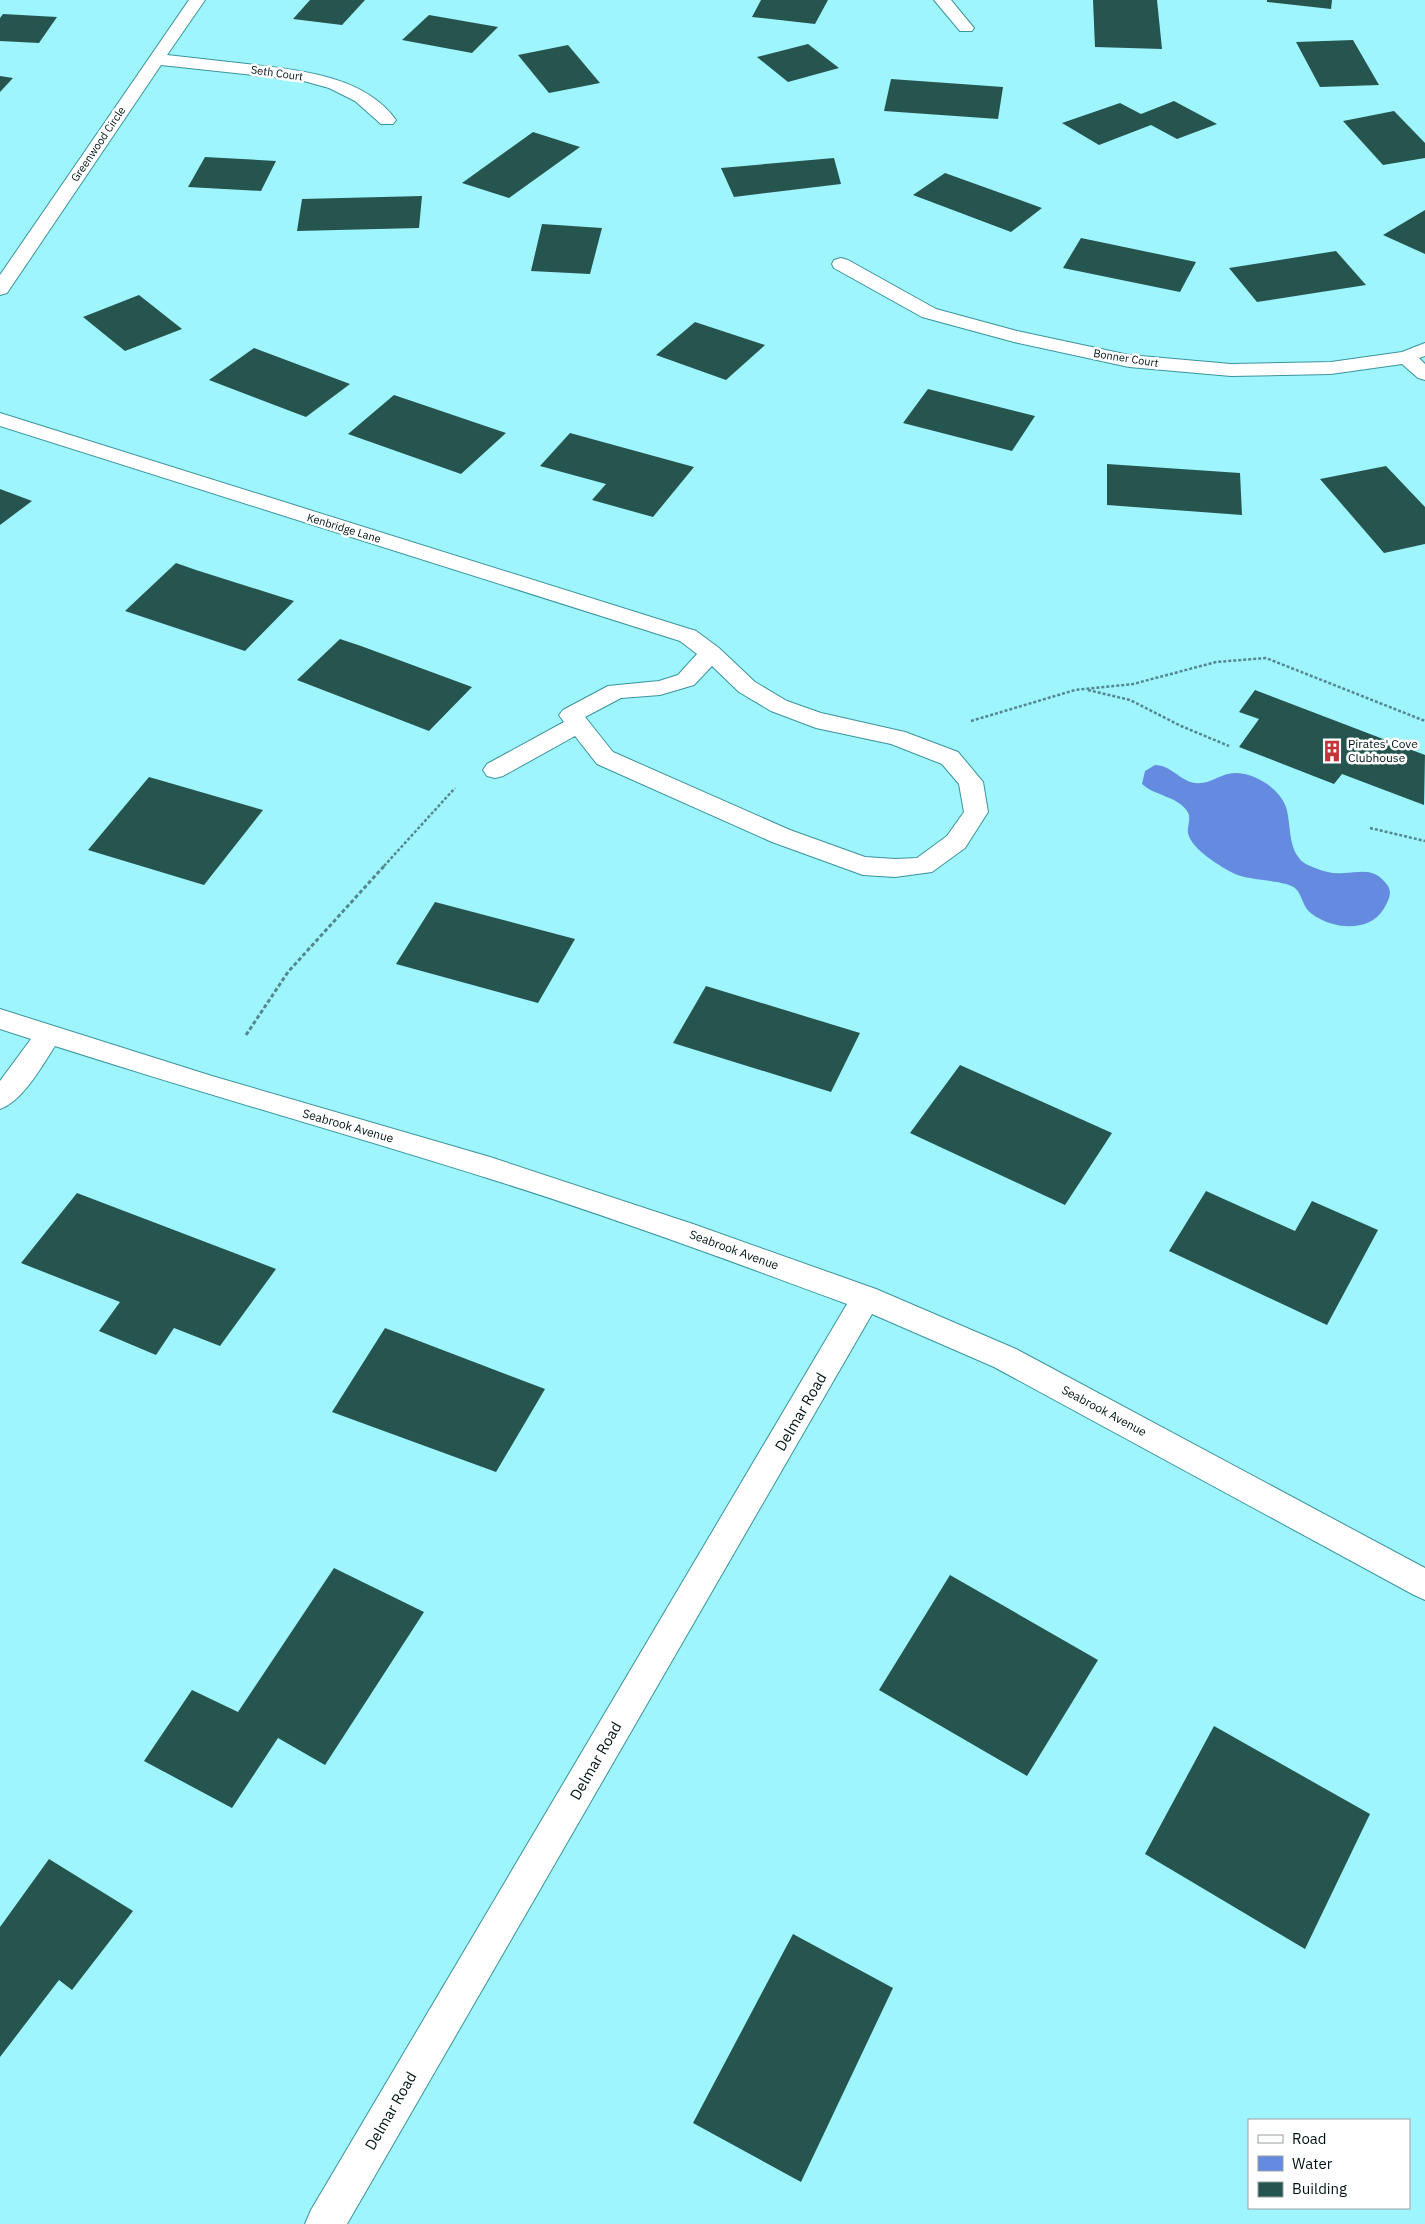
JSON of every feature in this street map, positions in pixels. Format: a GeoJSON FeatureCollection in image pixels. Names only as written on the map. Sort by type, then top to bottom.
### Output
{"type":"FeatureCollection","features":[{"type":"Feature","properties":{"kind":"street","name":"Greenwood Circle"},"geometry":{"type":"LineString","coordinates":[[0,289],[197,0]]}},
{"type":"Feature","properties":{"kind":"street"},"geometry":{"type":"LineString","coordinates":[[942,0],[966,28]]}},
{"type":"Feature","properties":{"kind":"street","name":"Seth Court"},"geometry":{"type":"LineString","coordinates":[[155,59],[300,75],[336,84],[361,97],[387,120]]}},
{"type":"Feature","properties":{"kind":"street","name":"Bonner Court"},"geometry":{"type":"LineString","coordinates":[[841,264],[929,313],[1014,336],[1129,360],[1231,370],[1280,370],[1331,368],[1406,357],[1425,349]]}},
{"type":"Feature","properties":{"kind":"street"},"geometry":{"type":"LineString","coordinates":[[1406,357],[1425,374]]}},
{"type":"Feature","properties":{"kind":"street","name":"Kenbridge Lane"},"geometry":{"type":"LineString","coordinates":[[0,420],[688,636],[711,653],[747,687],[779,706],[816,720],[898,737],[950,758],[971,782],[976,812],[956,842],[923,866],[895,868],[863,866],[781,836],[605,758],[579,724]]}},
{"type":"Feature","properties":{"kind":"street"},"geometry":{"type":"LineString","coordinates":[[495,770],[579,724],[571,715],[616,691],[660,688],[686,680],[711,653]]}},
{"type":"Feature","properties":{"kind":"street","name":"Seabrook Avenue"},"geometry":{"type":"LineString","coordinates":[[0,1019],[212,1086],[490,1168],[683,1232],[866,1298],[1006,1358],[1425,1585]]}},
{"type":"Feature","properties":{"kind":"street"},"geometry":{"type":"LineString","coordinates":[[0,1099],[20,1076],[49,1034]]}},
{"type":"Feature","properties":{"kind":"street","name":"Delmar Road"},"geometry":{"type":"LineString","coordinates":[[325,2224],[866,1298]]}},
{"type":"Feature","properties":{"kind":"path"},"geometry":{"type":"LineString","coordinates":[[898,737],[971,721],[1075,690],[1133,684],[1216,662],[1266,658],[1425,721]]}},
{"type":"Feature","properties":{"kind":"path"},"geometry":{"type":"LineString","coordinates":[[1075,690],[1090,690],[1130,700],[1181,726],[1229,746]]}},
{"type":"Feature","properties":{"kind":"path"},"geometry":{"type":"LineString","coordinates":[[246,1035],[288,972],[458,784]]}},
{"type":"Feature","properties":{"kind":"path"},"geometry":{"type":"LineString","coordinates":[[1370,828],[1425,841]]}},
{"type":"Feature","properties":{"kind":"water"},"geometry":{"type":"Polygon","coordinates":[[[1155,765],[1166,768],[1195,783],[1206,782],[1235,773],[1250,776],[1265,783],[1283,800],[1288,813],[1291,840],[1300,860],[1322,871],[1340,873],[1368,872],[1378,876],[1388,886],[1390,892],[1383,910],[1368,922],[1359,925],[1349,926],[1329,923],[1309,911],[1296,889],[1292,886],[1242,876],[1222,867],[1200,851],[1190,839],[1188,833],[1189,816],[1183,806],[1142,784],[1145,771],[1155,765]]]}},
{"type":"Feature","properties":{"kind":"building"},"geometry":{"type":"Polygon","coordinates":[[[310,0],[365,0],[342,25],[293,19],[310,0]]]}},
{"type":"Feature","properties":{"kind":"building"},"geometry":{"type":"Polygon","coordinates":[[[761,0],[828,0],[815,24],[752,17],[761,0]]]}},
{"type":"Feature","properties":{"kind":"building"},"geometry":{"type":"Polygon","coordinates":[[[1093,0],[1157,0],[1162,49],[1095,47],[1093,0]]]}},
{"type":"Feature","properties":{"kind":"building"},"geometry":{"type":"Polygon","coordinates":[[[1267,0],[1332,0],[1331,9],[1267,2],[1267,0]]]}},
{"type":"Feature","properties":{"kind":"building"},"geometry":{"type":"Polygon","coordinates":[[[3,14],[57,17],[39,43],[0,41],[0,18],[3,14]]]}},
{"type":"Feature","properties":{"kind":"building"},"geometry":{"type":"Polygon","coordinates":[[[429,15],[498,27],[472,53],[402,40],[429,15]]]}},
{"type":"Feature","properties":{"kind":"building"},"geometry":{"type":"Polygon","coordinates":[[[1353,40],[1379,85],[1320,87],[1296,42],[1353,40]]]}},
{"type":"Feature","properties":{"kind":"building"},"geometry":{"type":"Polygon","coordinates":[[[808,44],[839,68],[788,82],[757,57],[808,44]]]}},
{"type":"Feature","properties":{"kind":"building"},"geometry":{"type":"Polygon","coordinates":[[[568,45],[600,83],[549,93],[518,55],[568,45]]]}},
{"type":"Feature","properties":{"kind":"building"},"geometry":{"type":"Polygon","coordinates":[[[0,76],[13,78],[0,92],[0,76]]]}},
{"type":"Feature","properties":{"kind":"building"},"geometry":{"type":"Polygon","coordinates":[[[891,79],[1003,87],[998,119],[884,111],[891,79]]]}},
{"type":"Feature","properties":{"kind":"building"},"geometry":{"type":"Polygon","coordinates":[[[1174,101],[1217,124],[1177,139],[1151,125],[1099,145],[1062,123],[1120,103],[1141,114],[1174,101]]]}},
{"type":"Feature","properties":{"kind":"building"},"geometry":{"type":"Polygon","coordinates":[[[1394,111],[1425,143],[1425,158],[1383,165],[1343,121],[1394,111]]]}},
{"type":"Feature","properties":{"kind":"building"},"geometry":{"type":"Polygon","coordinates":[[[533,132],[580,147],[509,198],[462,183],[533,132]]]}},
{"type":"Feature","properties":{"kind":"building"},"geometry":{"type":"Polygon","coordinates":[[[205,157],[276,161],[261,191],[188,187],[205,157]]]}},
{"type":"Feature","properties":{"kind":"building"},"geometry":{"type":"Polygon","coordinates":[[[834,158],[841,184],[734,197],[721,168],[834,158]]]}},
{"type":"Feature","properties":{"kind":"building"},"geometry":{"type":"Polygon","coordinates":[[[945,173],[1042,208],[1011,232],[913,195],[945,173]]]}},
{"type":"Feature","properties":{"kind":"building"},"geometry":{"type":"Polygon","coordinates":[[[422,196],[419,228],[297,231],[302,199],[422,196]]]}},
{"type":"Feature","properties":{"kind":"building"},"geometry":{"type":"Polygon","coordinates":[[[1425,210],[1425,254],[1383,235],[1425,210]]]}},
{"type":"Feature","properties":{"kind":"building"},"geometry":{"type":"Polygon","coordinates":[[[542,224],[602,228],[590,274],[531,271],[542,224]]]}},
{"type":"Feature","properties":{"kind":"building"},"geometry":{"type":"Polygon","coordinates":[[[1081,238],[1196,262],[1180,292],[1063,268],[1081,238]]]}},
{"type":"Feature","properties":{"kind":"building"},"geometry":{"type":"Polygon","coordinates":[[[1336,251],[1366,285],[1257,302],[1229,268],[1336,251]]]}},
{"type":"Feature","properties":{"kind":"building"},"geometry":{"type":"Polygon","coordinates":[[[139,295],[182,329],[125,351],[83,317],[139,295]]]}},
{"type":"Feature","properties":{"kind":"building"},"geometry":{"type":"Polygon","coordinates":[[[695,322],[765,345],[726,380],[656,355],[695,322]]]}},
{"type":"Feature","properties":{"kind":"building"},"geometry":{"type":"Polygon","coordinates":[[[254,348],[350,384],[306,417],[209,380],[254,348]]]}},
{"type":"Feature","properties":{"kind":"building"},"geometry":{"type":"Polygon","coordinates":[[[928,389],[1035,416],[1012,451],[903,423],[928,389]]]}},
{"type":"Feature","properties":{"kind":"building"},"geometry":{"type":"Polygon","coordinates":[[[394,395],[506,433],[461,474],[348,434],[394,395]]]}},
{"type":"Feature","properties":{"kind":"building"},"geometry":{"type":"Polygon","coordinates":[[[570,433],[694,467],[653,517],[592,500],[606,484],[540,466],[570,433]]]}},
{"type":"Feature","properties":{"kind":"building"},"geometry":{"type":"Polygon","coordinates":[[[1107,464],[1240,473],[1242,515],[1107,505],[1107,464]]]}},
{"type":"Feature","properties":{"kind":"building"},"geometry":{"type":"Polygon","coordinates":[[[1386,466],[1425,507],[1425,544],[1384,553],[1320,479],[1386,466]]]}},
{"type":"Feature","properties":{"kind":"building"},"geometry":{"type":"Polygon","coordinates":[[[0,489],[32,501],[0,525],[0,489]]]}},
{"type":"Feature","properties":{"kind":"building"},"geometry":{"type":"Polygon","coordinates":[[[176,563],[294,601],[245,651],[125,611],[176,563]]]}},
{"type":"Feature","properties":{"kind":"building"},"geometry":{"type":"Polygon","coordinates":[[[340,639],[472,687],[429,731],[297,680],[340,639]]]}},
{"type":"Feature","properties":{"kind":"building","name":"Pirates' Cove Clubhouse"},"geometry":{"type":"Polygon","coordinates":[[[1255,690],[1425,755],[1424,805],[1342,774],[1334,784],[1239,747],[1259,719],[1239,712],[1255,690]]]}},
{"type":"Feature","properties":{"kind":"building"},"geometry":{"type":"Polygon","coordinates":[[[149,777],[263,810],[204,885],[88,850],[149,777]]]}},
{"type":"Feature","properties":{"kind":"building"},"geometry":{"type":"Polygon","coordinates":[[[435,902],[575,939],[538,1003],[396,964],[435,902]]]}},
{"type":"Feature","properties":{"kind":"building"},"geometry":{"type":"Polygon","coordinates":[[[706,986],[860,1033],[831,1092],[673,1043],[706,986]]]}},
{"type":"Feature","properties":{"kind":"building"},"geometry":{"type":"Polygon","coordinates":[[[960,1065],[1112,1133],[1065,1205],[910,1133],[960,1065]]]}},
{"type":"Feature","properties":{"kind":"building"},"geometry":{"type":"Polygon","coordinates":[[[1206,1191],[1295,1231],[1312,1201],[1378,1230],[1327,1325],[1169,1251],[1206,1191]]]}},
{"type":"Feature","properties":{"kind":"building"},"geometry":{"type":"Polygon","coordinates":[[[77,1193],[276,1269],[220,1346],[174,1328],[156,1355],[99,1331],[120,1302],[21,1263],[77,1193]]]}},
{"type":"Feature","properties":{"kind":"building"},"geometry":{"type":"Polygon","coordinates":[[[385,1328],[545,1389],[496,1472],[332,1412],[385,1328]]]}},
{"type":"Feature","properties":{"kind":"building"},"geometry":{"type":"Polygon","coordinates":[[[334,1568],[424,1612],[325,1765],[278,1738],[232,1808],[144,1761],[192,1690],[238,1712],[334,1568]]]}},
{"type":"Feature","properties":{"kind":"building"},"geometry":{"type":"Polygon","coordinates":[[[950,1575],[1098,1660],[1027,1776],[879,1690],[950,1575]]]}},
{"type":"Feature","properties":{"kind":"building"},"geometry":{"type":"Polygon","coordinates":[[[1214,1726],[1370,1814],[1305,1949],[1145,1854],[1214,1726]]]}},
{"type":"Feature","properties":{"kind":"building"},"geometry":{"type":"Polygon","coordinates":[[[49,1859],[133,1911],[72,1990],[59,1980],[0,2057],[0,1927],[49,1859]]]}},
{"type":"Feature","properties":{"kind":"building"},"geometry":{"type":"Polygon","coordinates":[[[793,1934],[893,1988],[801,2182],[693,2123],[793,1934]]]}},
{"type":"Feature","properties":{"kind":"place","name":"Pirates' Cove Clubhouse"},"geometry":{"type":"Point","coordinates":[1332,751]}}]}
